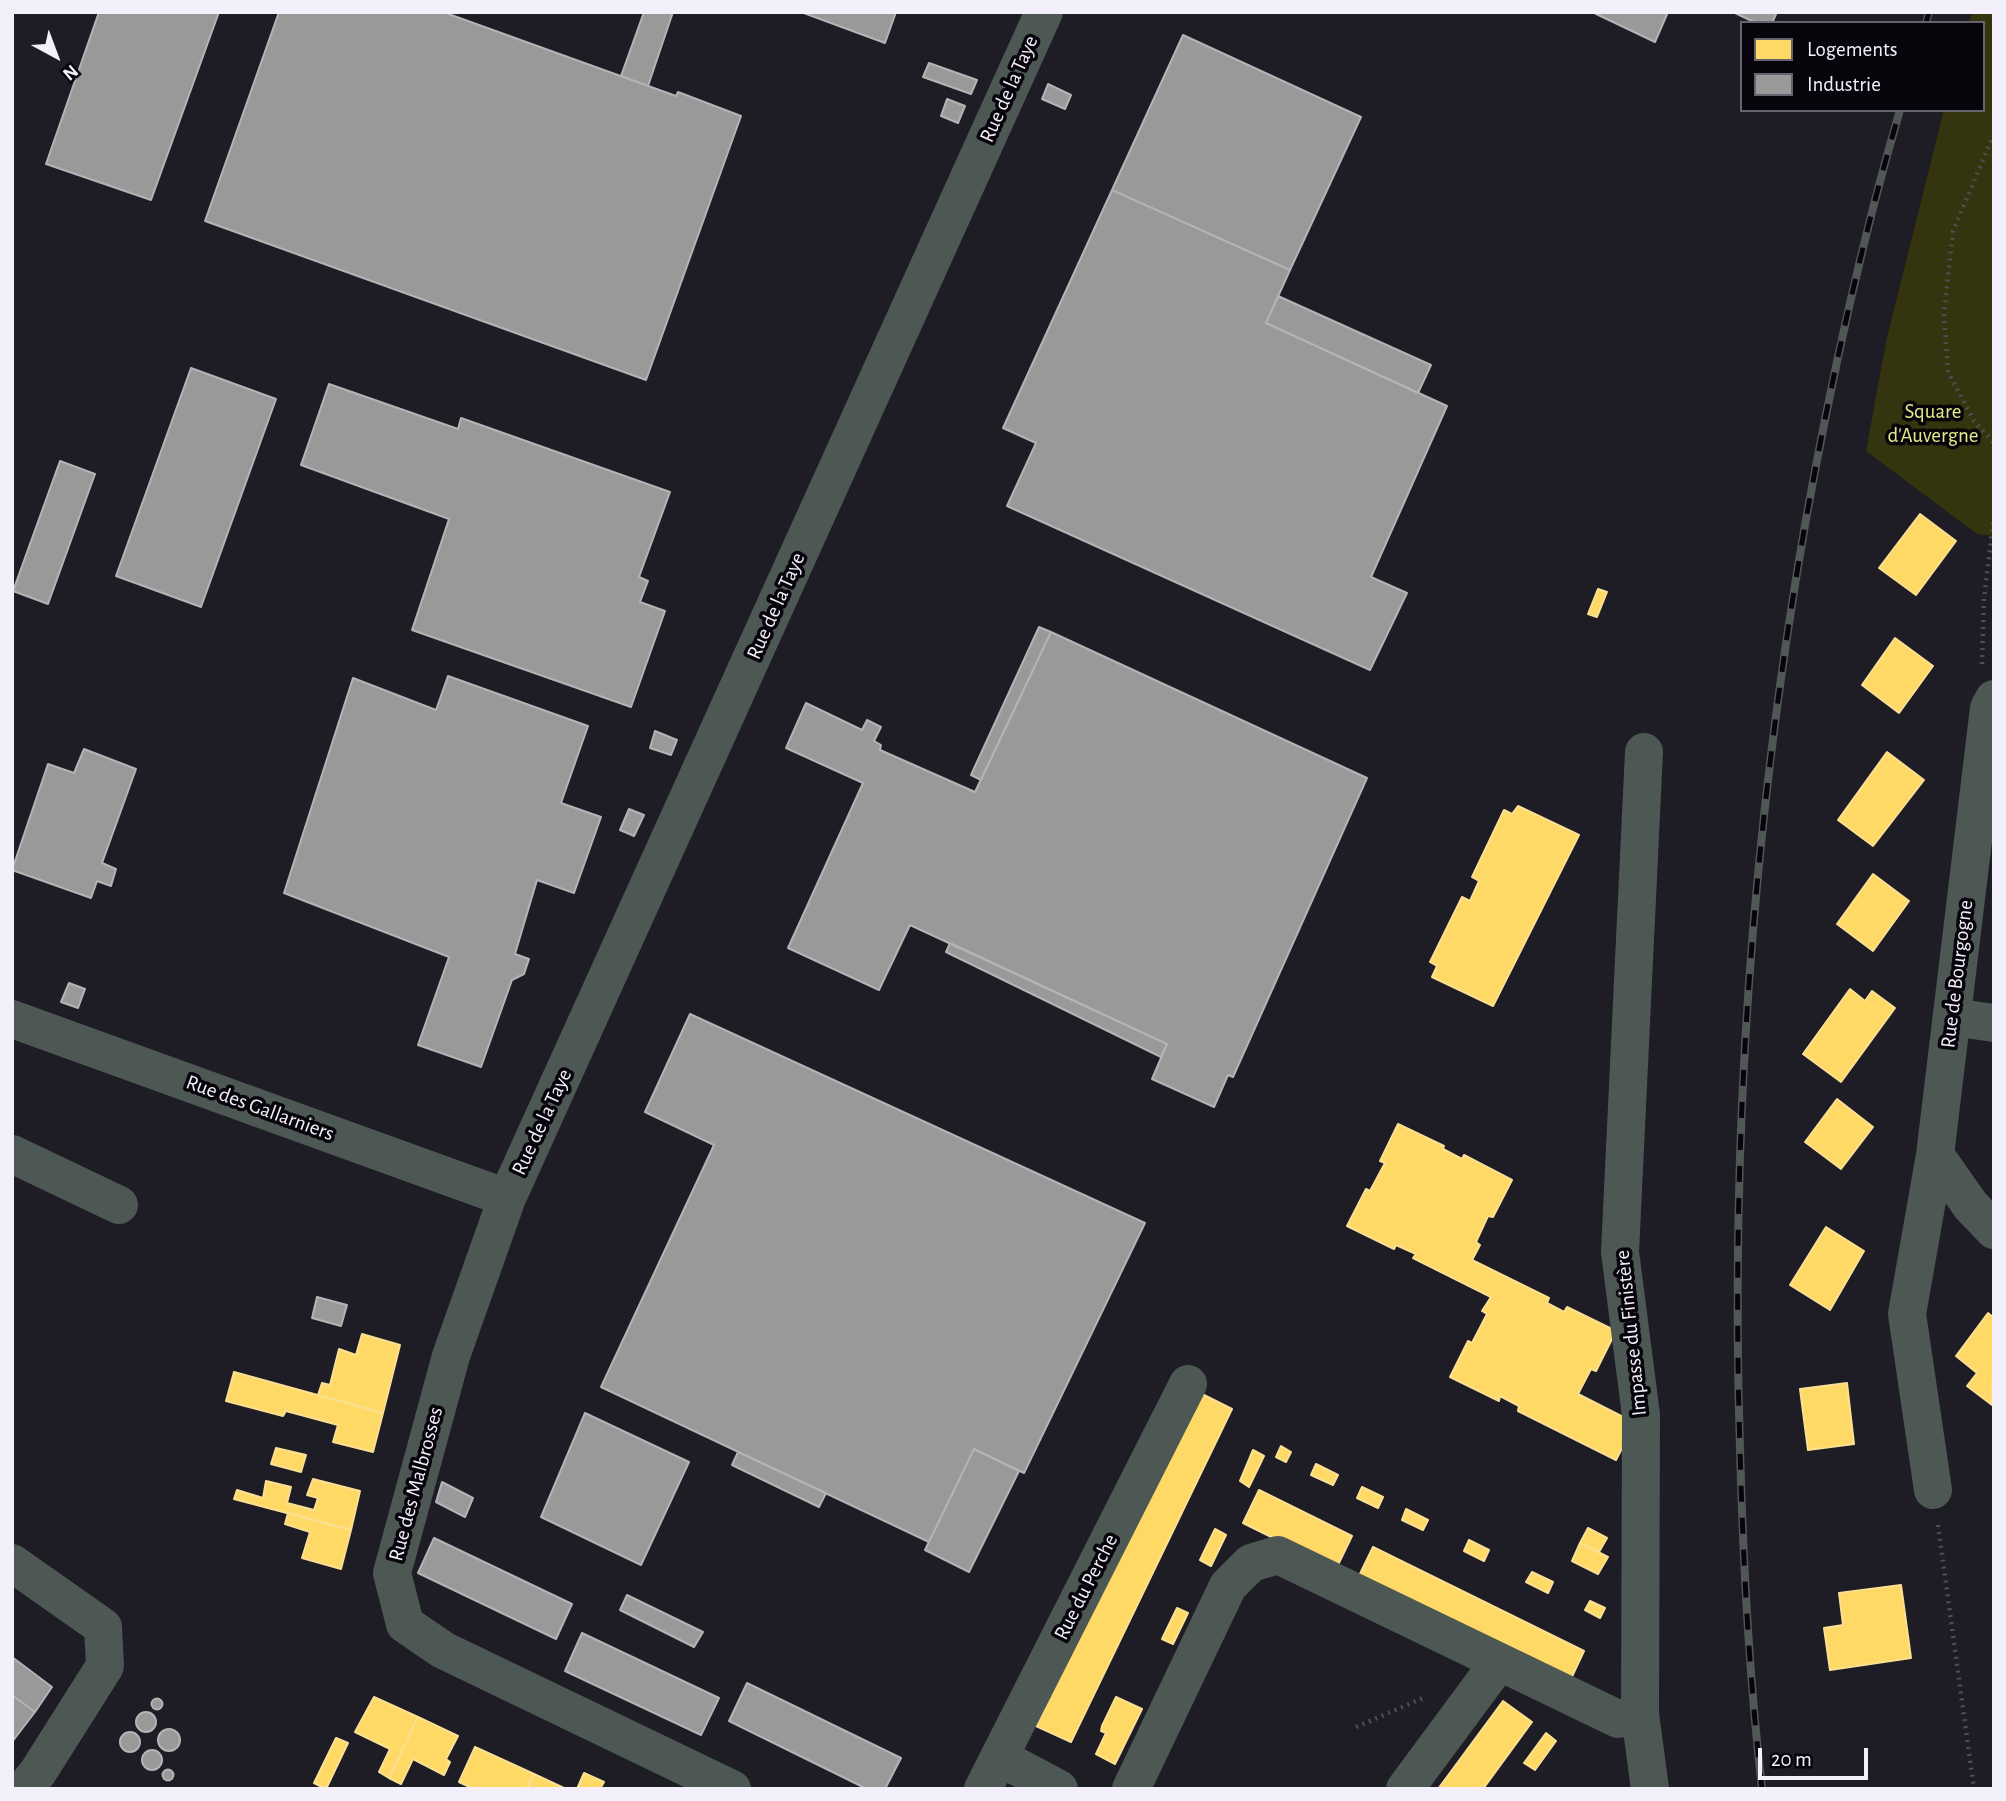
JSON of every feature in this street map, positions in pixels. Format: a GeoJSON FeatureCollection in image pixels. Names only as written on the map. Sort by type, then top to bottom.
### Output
{"type":"FeatureCollection","features":[{"type":"Feature","properties":{"kind":"street","name":"Rue de la Taye"},"geometry":{"type":"LineString","coordinates":[[507,1198],[1044,12]]}},
{"type":"Feature","properties":{"kind":"street","name":"Rue de Bourgogne"},"geometry":{"type":"LineString","coordinates":[[1933,1490],[1907,1314],[1935,1155],[1991,704]]}},
{"type":"Feature","properties":{"kind":"street","name":"Impasse du Finistère"},"geometry":{"type":"LineString","coordinates":[[1644,752],[1620,1252],[1642,1415],[1640,1714],[1650,1789]]}},
{"type":"Feature","properties":{"kind":"street"},"geometry":{"type":"LineString","coordinates":[[1952,1017],[1994,1023]]}},
{"type":"Feature","properties":{"kind":"street","name":"Rue des Gallarniers"},"geometry":{"type":"LineString","coordinates":[[12,1018],[507,1198]]}},
{"type":"Feature","properties":{"kind":"street"},"geometry":{"type":"LineString","coordinates":[[12,1154],[119,1205]]}},
{"type":"Feature","properties":{"kind":"street"},"geometry":{"type":"LineString","coordinates":[[1935,1155],[1971,1206],[1994,1230]]}},
{"type":"Feature","properties":{"kind":"street","name":"Rue des Malbrosses"},"geometry":{"type":"LineString","coordinates":[[507,1198],[451,1356],[393,1573],[405,1624],[443,1650],[732,1789]]}},
{"type":"Feature","properties":{"kind":"street","name":"Rue du Perche"},"geometry":{"type":"LineString","coordinates":[[991,1773],[1188,1384]]}},
{"type":"Feature","properties":{"kind":"street"},"geometry":{"type":"LineString","coordinates":[[1131,1789],[1228,1586],[1251,1563],[1278,1555],[1618,1719],[1640,1714]]}},
{"type":"Feature","properties":{"kind":"street"},"geometry":{"type":"LineString","coordinates":[[12,1563],[103,1627],[105,1666],[38,1772],[24,1789]]}},
{"type":"Feature","properties":{"kind":"street"},"geometry":{"type":"LineString","coordinates":[[1405,1789],[1499,1662]]}},
{"type":"Feature","properties":{"kind":"street"},"geometry":{"type":"LineString","coordinates":[[991,1773],[1059,1789]]}},
{"type":"Feature","properties":{"kind":"path"},"geometry":{"type":"LineString","coordinates":[[1994,134],[1953,231],[1944,313],[1948,372],[1974,421],[1994,443]]}},
{"type":"Feature","properties":{"kind":"path"},"geometry":{"type":"LineString","coordinates":[[1991,704],[1982,668],[1982,641],[1994,515]]}},
{"type":"Feature","properties":{"kind":"path"},"geometry":{"type":"LineString","coordinates":[[1933,1490],[1973,1789]]}},
{"type":"Feature","properties":{"kind":"path"},"geometry":{"type":"LineString","coordinates":[[1356,1727],[1427,1696]]}},
{"type":"Feature","properties":{"kind":"green space","name":"Square d'Auvergne"},"geometry":{"type":"Polygon","coordinates":[[[1972,12],[1994,12],[1994,536],[1977,534],[1866,451],[1887,337],[1943,112],[1985,112],[1985,21],[1970,21],[1972,12]]]}},
{"type":"Feature","properties":{"kind":"building: Logements"},"geometry":{"type":"Polygon","coordinates":[[[1920,514],[1956,541],[1916,595],[1879,568],[1920,514]]]}},
{"type":"Feature","properties":{"kind":"building: Logements"},"geometry":{"type":"Polygon","coordinates":[[[1598,589],[1607,592],[1597,617],[1588,614],[1598,589]]]}},
{"type":"Feature","properties":{"kind":"building: Logements"},"geometry":{"type":"Polygon","coordinates":[[[1895,638],[1933,666],[1899,713],[1862,685],[1895,638]]]}},
{"type":"Feature","properties":{"kind":"building: Logements"},"geometry":{"type":"Polygon","coordinates":[[[1887,752],[1924,780],[1873,846],[1838,820],[1887,752]]]}},
{"type":"Feature","properties":{"kind":"building: Logements"},"geometry":{"type":"Polygon","coordinates":[[[1518,806],[1579,835],[1493,1006],[1432,977],[1437,966],[1430,962],[1462,897],[1470,901],[1479,881],[1472,877],[1504,810],[1512,814],[1518,806]]]}},
{"type":"Feature","properties":{"kind":"building: Logements"},"geometry":{"type":"Polygon","coordinates":[[[1873,874],[1909,901],[1873,951],[1837,924],[1873,874]]]}},
{"type":"Feature","properties":{"kind":"building: Logements"},"geometry":{"type":"Polygon","coordinates":[[[1850,989],[1865,1001],[1872,991],[1895,1008],[1841,1082],[1803,1054],[1850,989]]]}},
{"type":"Feature","properties":{"kind":"building: Logements"},"geometry":{"type":"Polygon","coordinates":[[[1837,1099],[1873,1127],[1841,1169],[1805,1142],[1837,1099]]]}},
{"type":"Feature","properties":{"kind":"building: Logements"},"geometry":{"type":"Polygon","coordinates":[[[1398,1124],[1444,1146],[1443,1149],[1462,1159],[1464,1155],[1512,1180],[1493,1217],[1488,1216],[1476,1242],[1480,1245],[1472,1260],[1549,1298],[1547,1303],[1564,1312],[1567,1307],[1616,1331],[1596,1371],[1591,1369],[1578,1394],[1635,1423],[1616,1460],[1518,1411],[1519,1406],[1500,1396],[1499,1401],[1450,1377],[1468,1341],[1472,1343],[1487,1314],[1482,1311],[1491,1297],[1413,1258],[1416,1254],[1396,1245],[1394,1249],[1347,1226],[1366,1189],[1370,1191],[1385,1163],[1380,1161],[1398,1124]]]}},
{"type":"Feature","properties":{"kind":"building: Logements"},"geometry":{"type":"Polygon","coordinates":[[[1826,1227],[1864,1251],[1830,1310],[1790,1285],[1826,1227]]]}},
{"type":"Feature","properties":{"kind":"building: Logements"},"geometry":{"type":"Polygon","coordinates":[[[1988,1313],[1994,1318],[1992,1405],[1967,1386],[1977,1373],[1956,1356],[1988,1313]]]}},
{"type":"Feature","properties":{"kind":"building: Logements"},"geometry":{"type":"Polygon","coordinates":[[[362,1334],[400,1345],[383,1413],[318,1395],[322,1383],[330,1385],[339,1349],[356,1355],[362,1334]]]}},
{"type":"Feature","properties":{"kind":"building: Logements"},"geometry":{"type":"Polygon","coordinates":[[[234,1372],[383,1413],[373,1452],[333,1442],[338,1425],[286,1411],[283,1416],[226,1401],[234,1372]]]}},
{"type":"Feature","properties":{"kind":"building: Logements"},"geometry":{"type":"Polygon","coordinates":[[[1847,1383],[1854,1444],[1808,1450],[1800,1389],[1847,1383]]]}},
{"type":"Feature","properties":{"kind":"building: Logements"},"geometry":{"type":"Polygon","coordinates":[[[1196,1391],[1232,1409],[1071,1742],[1036,1726],[1196,1391]]]}},
{"type":"Feature","properties":{"kind":"building: Logements"},"geometry":{"type":"Polygon","coordinates":[[[1281,1446],[1291,1452],[1286,1462],[1276,1457],[1281,1446]]]}},
{"type":"Feature","properties":{"kind":"building: Logements"},"geometry":{"type":"Polygon","coordinates":[[[276,1448],[306,1455],[301,1472],[271,1464],[276,1448]]]}},
{"type":"Feature","properties":{"kind":"building: Logements"},"geometry":{"type":"Polygon","coordinates":[[[1253,1450],[1264,1456],[1249,1487],[1240,1481],[1253,1450]]]}},
{"type":"Feature","properties":{"kind":"building: Logements"},"geometry":{"type":"Polygon","coordinates":[[[1316,1464],[1338,1475],[1333,1485],[1311,1475],[1316,1464]]]}},
{"type":"Feature","properties":{"kind":"building: Logements"},"geometry":{"type":"Polygon","coordinates":[[[313,1479],[360,1491],[351,1530],[234,1499],[237,1490],[263,1498],[266,1481],[291,1487],[287,1503],[314,1510],[318,1498],[307,1495],[313,1479]]]}},
{"type":"Feature","properties":{"kind":"building: Logements"},"geometry":{"type":"Polygon","coordinates":[[[1362,1487],[1383,1497],[1378,1508],[1357,1498],[1362,1487]]]}},
{"type":"Feature","properties":{"kind":"building: Logements"},"geometry":{"type":"Polygon","coordinates":[[[1259,1490],[1352,1536],[1336,1569],[1243,1523],[1259,1490]]]}},
{"type":"Feature","properties":{"kind":"building: Logements"},"geometry":{"type":"Polygon","coordinates":[[[1406,1509],[1428,1520],[1423,1530],[1402,1520],[1406,1509]]]}},
{"type":"Feature","properties":{"kind":"building: Logements"},"geometry":{"type":"Polygon","coordinates":[[[288,1513],[351,1530],[341,1569],[302,1558],[310,1532],[285,1524],[288,1513]]]}},
{"type":"Feature","properties":{"kind":"building: Logements"},"geometry":{"type":"Polygon","coordinates":[[[1588,1528],[1607,1538],[1599,1552],[1580,1543],[1588,1528]]]}},
{"type":"Feature","properties":{"kind":"building: Logements"},"geometry":{"type":"Polygon","coordinates":[[[1215,1529],[1226,1535],[1211,1566],[1200,1560],[1215,1529]]]}},
{"type":"Feature","properties":{"kind":"building: Logements"},"geometry":{"type":"Polygon","coordinates":[[[1469,1540],[1489,1550],[1484,1561],[1464,1551],[1469,1540]]]}},
{"type":"Feature","properties":{"kind":"building: Logements"},"geometry":{"type":"Polygon","coordinates":[[[1580,1543],[1608,1557],[1598,1574],[1572,1561],[1580,1543]]]}},
{"type":"Feature","properties":{"kind":"building: Logements"},"geometry":{"type":"Polygon","coordinates":[[[1373,1547],[1584,1651],[1568,1685],[1357,1580],[1373,1547]]]}},
{"type":"Feature","properties":{"kind":"building: Logements"},"geometry":{"type":"Polygon","coordinates":[[[1532,1572],[1553,1582],[1548,1593],[1526,1582],[1532,1572]]]}},
{"type":"Feature","properties":{"kind":"building: Logements"},"geometry":{"type":"Polygon","coordinates":[[[1901,1585],[1911,1658],[1830,1670],[1824,1628],[1843,1625],[1839,1593],[1901,1585]]]}},
{"type":"Feature","properties":{"kind":"building: Logements"},"geometry":{"type":"Polygon","coordinates":[[[1590,1601],[1605,1608],[1600,1618],[1585,1610],[1590,1601]]]}},
{"type":"Feature","properties":{"kind":"building: Logements"},"geometry":{"type":"Polygon","coordinates":[[[1177,1608],[1188,1613],[1173,1644],[1162,1639],[1177,1608]]]}},
{"type":"Feature","properties":{"kind":"building: Logements"},"geometry":{"type":"Polygon","coordinates":[[[374,1697],[418,1717],[389,1778],[379,1772],[390,1749],[355,1732],[374,1697]]]}},
{"type":"Feature","properties":{"kind":"building: Logements"},"geometry":{"type":"Polygon","coordinates":[[[1116,1697],[1142,1709],[1115,1764],[1096,1754],[1106,1733],[1101,1731],[1102,1726],[1116,1697]]]}},
{"type":"Feature","properties":{"kind":"building: Logements"},"geometry":{"type":"Polygon","coordinates":[[[1503,1701],[1532,1722],[1483,1789],[1438,1789],[1503,1701]]]}},
{"type":"Feature","properties":{"kind":"building: Logements"},"geometry":{"type":"Polygon","coordinates":[[[418,1717],[458,1736],[446,1759],[450,1762],[444,1775],[413,1759],[401,1784],[389,1778],[418,1717]]]}},
{"type":"Feature","properties":{"kind":"building: Logements"},"geometry":{"type":"Polygon","coordinates":[[[1546,1733],[1556,1741],[1535,1770],[1524,1763],[1546,1733]]]}},
{"type":"Feature","properties":{"kind":"building: Logements"},"geometry":{"type":"Polygon","coordinates":[[[336,1738],[348,1743],[326,1789],[314,1783],[336,1738]]]}},
{"type":"Feature","properties":{"kind":"building: Logements"},"geometry":{"type":"Polygon","coordinates":[[[475,1747],[534,1774],[527,1789],[474,1789],[459,1782],[475,1747]]]}},
{"type":"Feature","properties":{"kind":"building: Logements"},"geometry":{"type":"Polygon","coordinates":[[[584,1773],[604,1782],[600,1789],[577,1789],[584,1773]]]}},
{"type":"Feature","properties":{"kind":"building: Logements"},"geometry":{"type":"Polygon","coordinates":[[[534,1774],[566,1789],[527,1789],[534,1774]]]}},
{"type":"Feature","properties":{"kind":"building: Industrie"},"geometry":{"type":"Polygon","coordinates":[[[99,12],[219,12],[151,200],[46,164],[99,12]]]}},
{"type":"Feature","properties":{"kind":"building: Industrie"},"geometry":{"type":"Polygon","coordinates":[[[279,12],[443,12],[676,96],[678,92],[741,116],[646,380],[205,221],[279,12]]]}},
{"type":"Feature","properties":{"kind":"building: Industrie"},"geometry":{"type":"Polygon","coordinates":[[[644,12],[673,12],[648,86],[621,76],[644,12]]]}},
{"type":"Feature","properties":{"kind":"building: Industrie"},"geometry":{"type":"Polygon","coordinates":[[[801,12],[896,12],[885,43],[801,12]]]}},
{"type":"Feature","properties":{"kind":"building: Industrie"},"geometry":{"type":"Polygon","coordinates":[[[1592,12],[1668,12],[1655,42],[1592,12]]]}},
{"type":"Feature","properties":{"kind":"building: Industrie"},"geometry":{"type":"Polygon","coordinates":[[[1733,12],[1777,12],[1773,21],[1752,21],[1733,12]]]}},
{"type":"Feature","properties":{"kind":"building: Industrie"},"geometry":{"type":"Polygon","coordinates":[[[1183,35],[1361,117],[1290,270],[1112,190],[1183,35]]]}},
{"type":"Feature","properties":{"kind":"building: Industrie"},"geometry":{"type":"Polygon","coordinates":[[[929,63],[977,80],[971,94],[923,77],[929,63]]]}},
{"type":"Feature","properties":{"kind":"building: Industrie"},"geometry":{"type":"Polygon","coordinates":[[[1048,84],[1071,95],[1065,109],[1042,99],[1048,84]]]}},
{"type":"Feature","properties":{"kind":"building: Industrie"},"geometry":{"type":"Polygon","coordinates":[[[947,99],[965,106],[958,123],[941,116],[947,99]]]}},
{"type":"Feature","properties":{"kind":"building: Industrie"},"geometry":{"type":"Polygon","coordinates":[[[1112,190],[1290,270],[1266,323],[1447,406],[1371,577],[1407,593],[1370,670],[1007,506],[1036,443],[1003,428],[1112,190]]]}},
{"type":"Feature","properties":{"kind":"building: Industrie"},"geometry":{"type":"Polygon","coordinates":[[[1278,296],[1431,365],[1418,393],[1266,323],[1278,296]]]}},
{"type":"Feature","properties":{"kind":"building: Industrie"},"geometry":{"type":"Polygon","coordinates":[[[191,368],[276,399],[201,607],[116,576],[191,368]]]}},
{"type":"Feature","properties":{"kind":"building: Industrie"},"geometry":{"type":"Polygon","coordinates":[[[329,384],[458,429],[461,418],[670,492],[639,577],[648,581],[640,602],[665,611],[631,707],[412,630],[449,519],[301,465],[329,384]]]}},
{"type":"Feature","properties":{"kind":"building: Industrie"},"geometry":{"type":"Polygon","coordinates":[[[60,461],[95,474],[48,604],[13,591],[60,461]]]}},
{"type":"Feature","properties":{"kind":"building: Industrie"},"geometry":{"type":"Polygon","coordinates":[[[1039,627],[1051,632],[981,780],[971,775],[1039,627]]]}},
{"type":"Feature","properties":{"kind":"building: Industrie"},"geometry":{"type":"Polygon","coordinates":[[[1051,632],[1367,778],[1233,1077],[1228,1075],[1214,1107],[1152,1079],[1167,1044],[910,925],[879,990],[788,948],[863,783],[786,748],[806,703],[862,730],[867,720],[881,727],[874,741],[881,745],[880,750],[975,792],[1051,632]]]}},
{"type":"Feature","properties":{"kind":"building: Industrie"},"geometry":{"type":"Polygon","coordinates":[[[448,676],[588,726],[561,803],[601,817],[574,893],[537,880],[515,954],[529,959],[524,974],[512,980],[481,1067],[418,1045],[449,957],[284,893],[353,678],[436,710],[448,676]]]}},
{"type":"Feature","properties":{"kind":"building: Industrie"},"geometry":{"type":"Polygon","coordinates":[[[655,731],[677,740],[671,755],[650,748],[655,731]]]}},
{"type":"Feature","properties":{"kind":"building: Industrie"},"geometry":{"type":"Polygon","coordinates":[[[84,749],[136,769],[102,863],[116,869],[111,886],[97,881],[91,898],[12,870],[48,764],[74,773],[84,749]]]}},
{"type":"Feature","properties":{"kind":"building: Industrie"},"geometry":{"type":"Polygon","coordinates":[[[629,809],[644,815],[634,836],[620,830],[629,809]]]}},
{"type":"Feature","properties":{"kind":"building: Industrie"},"geometry":{"type":"Polygon","coordinates":[[[950,943],[1167,1044],[1161,1057],[946,952],[950,943]]]}},
{"type":"Feature","properties":{"kind":"building: Industrie"},"geometry":{"type":"Polygon","coordinates":[[[69,983],[85,989],[78,1008],[61,1002],[69,983]]]}},
{"type":"Feature","properties":{"kind":"building: Industrie"},"geometry":{"type":"Polygon","coordinates":[[[690,1014],[1145,1223],[1024,1473],[974,1449],[929,1542],[601,1387],[714,1145],[645,1112],[690,1014]]]}},
{"type":"Feature","properties":{"kind":"building: Industrie"},"geometry":{"type":"Polygon","coordinates":[[[317,1297],[347,1305],[341,1326],[312,1318],[317,1297]]]}},
{"type":"Feature","properties":{"kind":"building: Industrie"},"geometry":{"type":"Polygon","coordinates":[[[585,1413],[689,1462],[641,1565],[541,1517],[585,1413]]]}},
{"type":"Feature","properties":{"kind":"building: Industrie"},"geometry":{"type":"Polygon","coordinates":[[[974,1449],[1019,1471],[969,1572],[925,1550],[974,1449]]]}},
{"type":"Feature","properties":{"kind":"building: Industrie"},"geometry":{"type":"Polygon","coordinates":[[[738,1452],[826,1493],[819,1507],[732,1465],[738,1452]]]}},
{"type":"Feature","properties":{"kind":"building: Industrie"},"geometry":{"type":"Polygon","coordinates":[[[442,1482],[473,1498],[465,1517],[436,1502],[442,1482]]]}},
{"type":"Feature","properties":{"kind":"building: Industrie"},"geometry":{"type":"Polygon","coordinates":[[[434,1538],[572,1604],[556,1639],[418,1573],[434,1538]]]}},
{"type":"Feature","properties":{"kind":"building: Industrie"},"geometry":{"type":"Polygon","coordinates":[[[627,1595],[703,1632],[694,1647],[620,1610],[627,1595]]]}},
{"type":"Feature","properties":{"kind":"building: Industrie"},"geometry":{"type":"Polygon","coordinates":[[[582,1633],[719,1698],[701,1735],[565,1671],[582,1633]]]}},
{"type":"Feature","properties":{"kind":"building: Industrie"},"geometry":{"type":"Polygon","coordinates":[[[12,1657],[52,1687],[35,1712],[12,1695],[12,1657]]]}},
{"type":"Feature","properties":{"kind":"building: Industrie"},"geometry":{"type":"Polygon","coordinates":[[[747,1683],[901,1758],[885,1789],[867,1789],[729,1721],[747,1683]]]}},
{"type":"Feature","properties":{"kind":"building: Industrie"},"geometry":{"type":"Polygon","coordinates":[[[12,1695],[35,1712],[12,1742],[12,1695]]]}},
{"type":"Feature","properties":{"kind":"building: Industrie"},"geometry":{"type":"Polygon","coordinates":[[[157,1699],[161,1700],[161,1708],[157,1709],[153,1708],[152,1704],[153,1700],[157,1699]]]}},
{"type":"Feature","properties":{"kind":"building: Industrie"},"geometry":{"type":"Polygon","coordinates":[[[146,1712],[153,1715],[156,1722],[153,1729],[146,1732],[139,1729],[136,1722],[139,1715],[146,1712]]]}},
{"type":"Feature","properties":{"kind":"building: Industrie"},"geometry":{"type":"Polygon","coordinates":[[[165,1729],[173,1729],[180,1736],[180,1744],[173,1751],[165,1751],[158,1744],[158,1736],[165,1729]]]}},
{"type":"Feature","properties":{"kind":"building: Industrie"},"geometry":{"type":"Polygon","coordinates":[[[126,1732],[134,1732],[140,1742],[134,1752],[126,1752],[120,1746],[120,1738],[126,1732]]]}},
{"type":"Feature","properties":{"kind":"building: Industrie"},"geometry":{"type":"Polygon","coordinates":[[[148,1750],[156,1750],[162,1760],[156,1770],[148,1770],[142,1764],[142,1756],[148,1750]]]}},
{"type":"Feature","properties":{"kind":"building: Industrie"},"geometry":{"type":"Polygon","coordinates":[[[168,1770],[172,1771],[172,1779],[168,1780],[164,1779],[163,1775],[164,1771],[168,1770]]]}},
{"type":"Feature","properties":{"kind":"railway"},"geometry":{"type":"LineString","coordinates":[[1927,21],[1929,12]]}},
{"type":"Feature","properties":{"kind":"railway"},"geometry":{"type":"LineString","coordinates":[[1762,1789],[1745,1576],[1738,1333],[1738,1217],[1749,985],[1771,754],[1805,525],[1847,316],[1899,112]]}}]}
